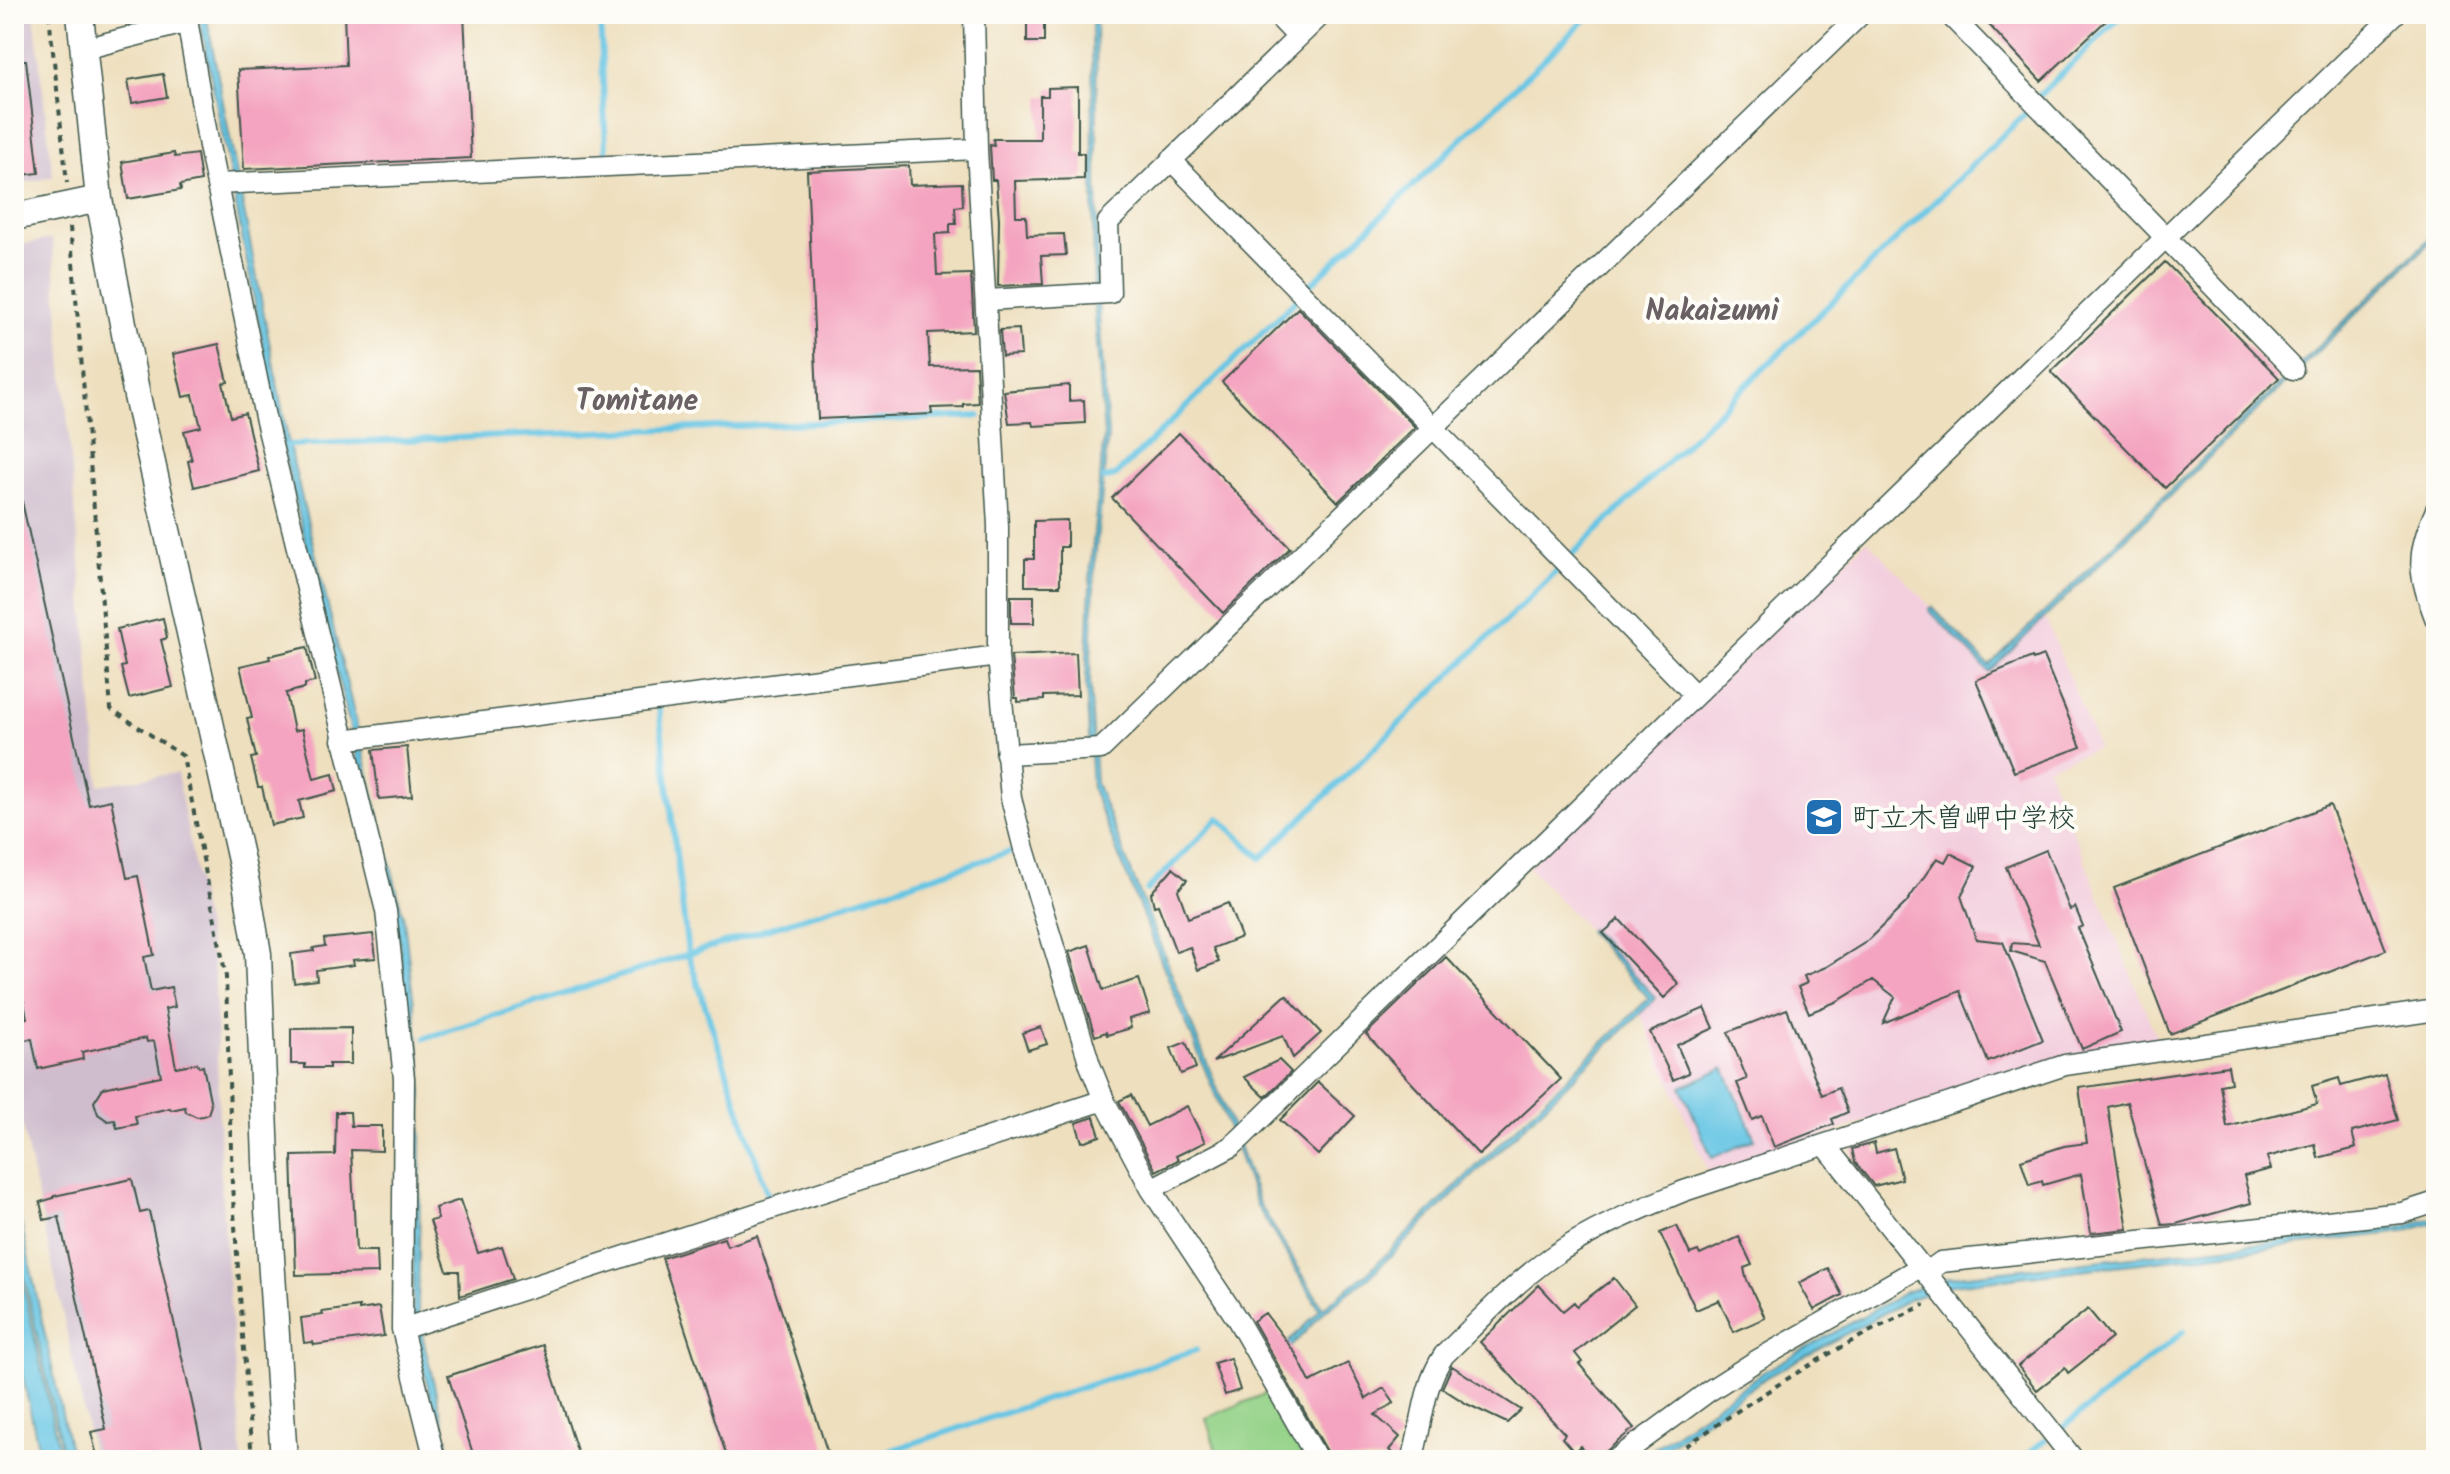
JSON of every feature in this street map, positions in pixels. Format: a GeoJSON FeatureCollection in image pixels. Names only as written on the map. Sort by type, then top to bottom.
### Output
{"type":"FeatureCollection","features":[{"type":"Feature","properties":{"kind":"street"},"geometry":{"type":"LineString","coordinates":[[80,14],[99,199],[137,396],[246,883],[258,954],[268,1211],[284,1460]]}},
{"type":"Feature","properties":{"kind":"street"},"geometry":{"type":"LineString","coordinates":[[974,14],[977,149],[998,526],[998,656],[1011,798],[1090,1065],[1104,1100],[1151,1189],[1237,1319],[1318,1460]]}},
{"type":"Feature","properties":{"kind":"street"},"geometry":{"type":"LineString","coordinates":[[1276,14],[1298,37]]}},
{"type":"Feature","properties":{"kind":"street"},"geometry":{"type":"LineString","coordinates":[[986,300],[1110,293],[1108,222],[1322,14]]}},
{"type":"Feature","properties":{"kind":"street"},"geometry":{"type":"LineString","coordinates":[[1006,754],[1092,749],[1434,428],[1861,14]]}},
{"type":"Feature","properties":{"kind":"street"},"geometry":{"type":"LineString","coordinates":[[1949,14],[2293,369]]}},
{"type":"Feature","properties":{"kind":"street"},"geometry":{"type":"LineString","coordinates":[[1151,1189],[1236,1142],[2395,14]]}},
{"type":"Feature","properties":{"kind":"street"},"geometry":{"type":"LineString","coordinates":[[84,49],[187,18],[228,184],[265,417],[353,738],[386,911],[404,1078],[412,1325],[435,1460]]}},
{"type":"Feature","properties":{"kind":"street"},"geometry":{"type":"LineString","coordinates":[[228,184],[977,149]]}},
{"type":"Feature","properties":{"kind":"street"},"geometry":{"type":"LineString","coordinates":[[1171,160],[1695,695]]}},
{"type":"Feature","properties":{"kind":"street"},"geometry":{"type":"LineString","coordinates":[[14,217],[99,199]]}},
{"type":"Feature","properties":{"kind":"street"},"geometry":{"type":"LineString","coordinates":[[2436,510],[2421,552],[2422,585],[2436,620]]}},
{"type":"Feature","properties":{"kind":"street"},"geometry":{"type":"LineString","coordinates":[[353,738],[998,656]]}},
{"type":"Feature","properties":{"kind":"street"},"geometry":{"type":"LineString","coordinates":[[1412,1460],[1426,1392],[1444,1355],[1524,1279],[1551,1258],[1628,1215],[1684,1191],[2065,1065],[2436,1010]]}},
{"type":"Feature","properties":{"kind":"street"},"geometry":{"type":"LineString","coordinates":[[412,1325],[1104,1100]]}},
{"type":"Feature","properties":{"kind":"street"},"geometry":{"type":"LineString","coordinates":[[1825,1145],[2074,1460]]}},
{"type":"Feature","properties":{"kind":"street"},"geometry":{"type":"LineString","coordinates":[[1615,1460],[1709,1391],[1756,1361],[1933,1280],[1941,1262],[2402,1213],[2436,1202]]}},
{"type":"Feature","properties":{"kind":"path"},"geometry":{"type":"LineString","coordinates":[[49,14],[66,156],[111,709],[183,756],[226,977],[232,1185],[252,1460]]}},
{"type":"Feature","properties":{"kind":"path"},"geometry":{"type":"LineString","coordinates":[[1666,1460],[1771,1387],[1891,1320],[1933,1280]]}},
{"type":"Feature","properties":{"kind":"shaded area"},"geometry":{"type":"Polygon","coordinates":[[[14,14],[34,14],[53,177],[14,185],[14,14]]]}},
{"type":"Feature","properties":{"kind":"shaded area"},"geometry":{"type":"Polygon","coordinates":[[[52,239],[99,785],[177,773],[215,978],[221,1188],[242,1460],[94,1460],[14,1086],[14,246],[52,239]]]}},
{"type":"Feature","properties":{"kind":"shaded area","name":"町立木曽岬中学校"},"geometry":{"type":"Polygon","coordinates":[[[1867,540],[1988,671],[2045,617],[2098,748],[2047,767],[2157,1039],[2063,1057],[1709,1173],[1640,1013],[1655,999],[1528,867],[1867,540]]]}},
{"type":"Feature","properties":{"kind":"green space"},"geometry":{"type":"Polygon","coordinates":[[[1267,1393],[1308,1460],[1219,1460],[1206,1418],[1267,1393]]]}},
{"type":"Feature","properties":{"kind":"water"},"geometry":{"type":"Polygon","coordinates":[[[199,14],[206,14],[289,445],[404,920],[422,1075],[418,1307],[452,1460],[446,1460],[416,1338],[413,1308],[416,1077],[397,922],[283,448],[199,14]]]}},
{"type":"Feature","properties":{"kind":"water"},"geometry":{"type":"Polygon","coordinates":[[[1092,14],[1096,14],[1098,302],[1108,435],[1095,560],[1090,682],[1096,783],[1234,1131],[1259,1203],[1323,1308],[1366,1274],[1649,998],[1588,931],[1590,929],[1656,998],[1369,1277],[1325,1311],[1281,1357],[1277,1354],[1320,1310],[1257,1206],[1092,789],[1086,684],[1091,561],[1104,436],[1094,303],[1092,14]]]}},
{"type":"Feature","properties":{"kind":"water"},"geometry":{"type":"Polygon","coordinates":[[[2436,232],[2436,236],[1989,672],[1929,610],[1932,607],[1989,666],[2436,232]]]}},
{"type":"Feature","properties":{"kind":"water"},"geometry":{"type":"Polygon","coordinates":[[[1724,1068],[1755,1139],[1712,1158],[1681,1087],[1724,1068]]]}},
{"type":"Feature","properties":{"kind":"water"},"geometry":{"type":"Polygon","coordinates":[[[14,1191],[72,1460],[64,1460],[14,1228],[14,1191]]]}},
{"type":"Feature","properties":{"kind":"water"},"geometry":{"type":"Polygon","coordinates":[[[2436,1217],[2436,1222],[2403,1232],[1952,1285],[1910,1299],[1768,1376],[1648,1460],[1637,1460],[1765,1371],[1906,1292],[1949,1277],[2399,1228],[2436,1217]]]}},
{"type":"Feature","properties":{"kind":"water"},"geometry":{"type":"Polygon","coordinates":[[[14,1241],[61,1460],[41,1460],[14,1336],[14,1241]]]}},
{"type":"Feature","properties":{"kind":"building"},"geometry":{"type":"Polygon","coordinates":[[[344,14],[464,14],[471,158],[244,169],[238,70],[346,65],[344,14]]]}},
{"type":"Feature","properties":{"kind":"building"},"geometry":{"type":"Polygon","coordinates":[[[1979,14],[2113,14],[2041,81],[1979,14]]]}},
{"type":"Feature","properties":{"kind":"building"},"geometry":{"type":"Polygon","coordinates":[[[1027,22],[1044,22],[1044,42],[1027,42],[1027,22]]]}},
{"type":"Feature","properties":{"kind":"building"},"geometry":{"type":"Polygon","coordinates":[[[14,60],[26,60],[39,173],[14,176],[14,60]]]}},
{"type":"Feature","properties":{"kind":"building"},"geometry":{"type":"Polygon","coordinates":[[[163,74],[167,97],[132,103],[128,80],[163,74]]]}},
{"type":"Feature","properties":{"kind":"building"},"geometry":{"type":"Polygon","coordinates":[[[1078,87],[1078,153],[1084,153],[1084,179],[1015,181],[1016,216],[1026,216],[1027,235],[1064,234],[1066,255],[1041,256],[1043,284],[998,286],[999,219],[990,145],[994,146],[993,139],[1040,139],[1040,96],[1048,96],[1048,88],[1078,87]]]}},
{"type":"Feature","properties":{"kind":"building"},"geometry":{"type":"Polygon","coordinates":[[[174,153],[175,157],[197,154],[201,181],[180,185],[181,190],[128,199],[122,162],[174,153]]]}},
{"type":"Feature","properties":{"kind":"building"},"geometry":{"type":"Polygon","coordinates":[[[909,166],[910,185],[962,183],[963,206],[955,207],[956,224],[950,224],[950,233],[935,234],[937,275],[971,274],[974,331],[928,333],[930,367],[976,366],[978,403],[931,408],[932,414],[818,419],[807,171],[909,166]]]}},
{"type":"Feature","properties":{"kind":"building"},"geometry":{"type":"Polygon","coordinates":[[[2165,262],[2279,378],[2165,488],[2051,372],[2165,262]]]}},
{"type":"Feature","properties":{"kind":"building"},"geometry":{"type":"Polygon","coordinates":[[[1298,308],[1415,427],[1338,502],[1222,382],[1298,308]]]}},
{"type":"Feature","properties":{"kind":"building"},"geometry":{"type":"Polygon","coordinates":[[[1019,329],[1021,355],[1002,356],[1000,330],[1019,329]]]}},
{"type":"Feature","properties":{"kind":"building"},"geometry":{"type":"Polygon","coordinates":[[[219,344],[228,382],[223,383],[231,417],[245,413],[259,471],[194,487],[188,461],[192,460],[184,431],[201,427],[193,395],[183,397],[173,354],[219,344]]]}},
{"type":"Feature","properties":{"kind":"building"},"geometry":{"type":"Polygon","coordinates":[[[1069,385],[1069,401],[1084,400],[1085,423],[1033,426],[1032,422],[1009,423],[1004,391],[1069,385]]]}},
{"type":"Feature","properties":{"kind":"building"},"geometry":{"type":"Polygon","coordinates":[[[1179,433],[1290,548],[1223,613],[1112,498],[1179,433]]]}},
{"type":"Feature","properties":{"kind":"building"},"geometry":{"type":"Polygon","coordinates":[[[14,497],[21,497],[89,805],[111,800],[127,878],[138,876],[154,955],[144,957],[151,991],[171,987],[175,1007],[165,1009],[176,1067],[197,1063],[199,1067],[203,1066],[211,1105],[208,1114],[203,1116],[186,1112],[185,1107],[170,1108],[135,1116],[137,1124],[117,1128],[115,1120],[108,1121],[98,1114],[94,1102],[103,1088],[161,1076],[154,1041],[147,1042],[146,1038],[82,1052],[83,1059],[38,1069],[32,1039],[23,1040],[18,1020],[27,1018],[14,955],[14,497]]]}},
{"type":"Feature","properties":{"kind":"building"},"geometry":{"type":"Polygon","coordinates":[[[1067,520],[1067,547],[1060,547],[1060,586],[1025,586],[1025,559],[1034,559],[1034,521],[1067,520]]]}},
{"type":"Feature","properties":{"kind":"building"},"geometry":{"type":"Polygon","coordinates":[[[1011,596],[1034,596],[1034,623],[1011,623],[1011,596]]]}},
{"type":"Feature","properties":{"kind":"building"},"geometry":{"type":"Polygon","coordinates":[[[163,618],[167,638],[161,640],[173,687],[129,698],[121,667],[125,666],[117,629],[163,618]]]}},
{"type":"Feature","properties":{"kind":"building"},"geometry":{"type":"Polygon","coordinates":[[[307,647],[315,682],[286,693],[294,731],[302,729],[314,779],[333,774],[337,791],[299,801],[303,818],[271,825],[251,758],[256,757],[247,719],[252,718],[240,666],[307,647]]]}},
{"type":"Feature","properties":{"kind":"building"},"geometry":{"type":"Polygon","coordinates":[[[1076,653],[1078,695],[1044,696],[1044,700],[1018,702],[1011,656],[1076,653]]]}},
{"type":"Feature","properties":{"kind":"building"},"geometry":{"type":"Polygon","coordinates":[[[2043,656],[2081,747],[2014,772],[1976,680],[2032,657],[2033,660],[2043,656]]]}},
{"type":"Feature","properties":{"kind":"building"},"geometry":{"type":"Polygon","coordinates":[[[407,747],[412,796],[379,799],[373,750],[407,747]]]}},
{"type":"Feature","properties":{"kind":"building"},"geometry":{"type":"Polygon","coordinates":[[[2330,805],[2386,950],[2170,1034],[2114,888],[2330,805]]]}},
{"type":"Feature","properties":{"kind":"building"},"geometry":{"type":"Polygon","coordinates":[[[2046,850],[2070,910],[2075,907],[2083,926],[2078,928],[2121,1032],[2082,1049],[2045,961],[2011,951],[2012,943],[2039,945],[2006,867],[2046,850]]]}},
{"type":"Feature","properties":{"kind":"building"},"geometry":{"type":"Polygon","coordinates":[[[1950,853],[1976,866],[1961,896],[1976,939],[2003,942],[2043,1040],[1988,1062],[1960,991],[1883,1023],[1895,997],[1873,980],[1838,1001],[1809,1013],[1798,987],[1807,983],[1804,976],[1826,967],[1866,942],[1906,903],[1937,858],[1945,862],[1950,853]]]}},
{"type":"Feature","properties":{"kind":"building"},"geometry":{"type":"Polygon","coordinates":[[[1173,868],[1187,880],[1178,890],[1188,918],[1228,903],[1241,937],[1213,948],[1219,962],[1198,970],[1190,947],[1176,952],[1158,905],[1154,906],[1151,893],[1173,868]]]}},
{"type":"Feature","properties":{"kind":"building"},"geometry":{"type":"Polygon","coordinates":[[[1619,919],[1679,984],[1664,998],[1603,933],[1619,919]]]}},
{"type":"Feature","properties":{"kind":"building"},"geometry":{"type":"Polygon","coordinates":[[[373,934],[376,958],[353,960],[354,965],[316,970],[317,980],[294,983],[291,954],[325,946],[324,939],[373,934]]]}},
{"type":"Feature","properties":{"kind":"building"},"geometry":{"type":"Polygon","coordinates":[[[1089,945],[1103,990],[1139,979],[1150,1013],[1129,1019],[1131,1028],[1095,1036],[1069,952],[1089,945]]]}},
{"type":"Feature","properties":{"kind":"building"},"geometry":{"type":"Polygon","coordinates":[[[1446,957],[1561,1079],[1479,1155],[1366,1034],[1446,957]]]}},
{"type":"Feature","properties":{"kind":"building"},"geometry":{"type":"Polygon","coordinates":[[[1286,995],[1321,1033],[1293,1058],[1283,1036],[1213,1062],[1286,995]]]}},
{"type":"Feature","properties":{"kind":"building"},"geometry":{"type":"Polygon","coordinates":[[[1705,1008],[1714,1028],[1677,1045],[1689,1073],[1673,1080],[1650,1032],[1705,1008]]]}},
{"type":"Feature","properties":{"kind":"building"},"geometry":{"type":"Polygon","coordinates":[[[1787,1009],[1822,1095],[1838,1088],[1848,1112],[1832,1119],[1834,1124],[1774,1147],[1762,1116],[1752,1120],[1737,1083],[1747,1079],[1728,1032],[1787,1009]]]}},
{"type":"Feature","properties":{"kind":"building"},"geometry":{"type":"Polygon","coordinates":[[[1041,1027],[1047,1044],[1028,1050],[1022,1033],[1041,1027]]]}},
{"type":"Feature","properties":{"kind":"building"},"geometry":{"type":"Polygon","coordinates":[[[351,1028],[351,1064],[305,1068],[305,1064],[291,1064],[291,1029],[351,1028]]]}},
{"type":"Feature","properties":{"kind":"building"},"geometry":{"type":"Polygon","coordinates":[[[1186,1042],[1196,1068],[1181,1074],[1171,1048],[1186,1042]]]}},
{"type":"Feature","properties":{"kind":"building"},"geometry":{"type":"Polygon","coordinates":[[[1279,1060],[1291,1072],[1265,1097],[1244,1077],[1279,1060]]]}},
{"type":"Feature","properties":{"kind":"building"},"geometry":{"type":"Polygon","coordinates":[[[2228,1066],[2231,1083],[2220,1085],[2227,1127],[2317,1104],[2312,1086],[2339,1078],[2341,1086],[2385,1074],[2398,1120],[2352,1132],[2356,1148],[2318,1158],[2315,1144],[2267,1157],[2271,1169],[2244,1176],[2251,1203],[2162,1225],[2127,1102],[2108,1107],[2128,1229],[2091,1233],[2081,1174],[2043,1185],[2042,1181],[2029,1185],[2021,1160],[2064,1146],[2087,1143],[2079,1088],[2228,1066]]]}},
{"type":"Feature","properties":{"kind":"building"},"geometry":{"type":"Polygon","coordinates":[[[1318,1082],[1355,1116],[1318,1155],[1280,1120],[1318,1082]]]}},
{"type":"Feature","properties":{"kind":"building"},"geometry":{"type":"Polygon","coordinates":[[[1131,1095],[1147,1126],[1187,1106],[1205,1142],[1176,1156],[1178,1160],[1156,1171],[1119,1101],[1131,1095]]]}},
{"type":"Feature","properties":{"kind":"building"},"geometry":{"type":"Polygon","coordinates":[[[336,1112],[350,1112],[351,1126],[382,1126],[382,1151],[351,1150],[356,1251],[377,1251],[378,1273],[296,1275],[292,1156],[335,1155],[336,1112]]]}},
{"type":"Feature","properties":{"kind":"building"},"geometry":{"type":"Polygon","coordinates":[[[1094,1117],[1100,1136],[1082,1142],[1076,1123],[1094,1117]]]}},
{"type":"Feature","properties":{"kind":"building"},"geometry":{"type":"Polygon","coordinates":[[[1874,1143],[1876,1153],[1894,1148],[1902,1179],[1874,1186],[1855,1162],[1852,1149],[1874,1143]]]}},
{"type":"Feature","properties":{"kind":"building"},"geometry":{"type":"Polygon","coordinates":[[[132,1179],[140,1213],[149,1211],[205,1460],[98,1460],[91,1432],[106,1429],[59,1217],[44,1220],[40,1202],[54,1196],[132,1179]]]}},
{"type":"Feature","properties":{"kind":"building"},"geometry":{"type":"Polygon","coordinates":[[[460,1200],[478,1253],[502,1246],[513,1279],[460,1296],[459,1271],[447,1271],[430,1221],[438,1219],[435,1208],[460,1200]]]}},
{"type":"Feature","properties":{"kind":"building"},"geometry":{"type":"Polygon","coordinates":[[[1677,1226],[1690,1254],[1698,1251],[1700,1255],[1739,1237],[1752,1265],[1744,1268],[1746,1278],[1765,1318],[1734,1332],[1719,1300],[1696,1310],[1660,1233],[1677,1226]]]}},
{"type":"Feature","properties":{"kind":"building"},"geometry":{"type":"Polygon","coordinates":[[[757,1236],[830,1460],[728,1460],[662,1258],[724,1238],[727,1246],[757,1236]]]}},
{"type":"Feature","properties":{"kind":"building"},"geometry":{"type":"Polygon","coordinates":[[[1828,1268],[1842,1295],[1814,1310],[1799,1283],[1828,1268]]]}},
{"type":"Feature","properties":{"kind":"building"},"geometry":{"type":"Polygon","coordinates":[[[1614,1278],[1635,1305],[1575,1353],[1582,1362],[1579,1364],[1634,1428],[1598,1458],[1588,1456],[1580,1446],[1574,1452],[1562,1438],[1565,1434],[1480,1342],[1539,1285],[1563,1311],[1574,1302],[1577,1306],[1614,1278]]]}},
{"type":"Feature","properties":{"kind":"building"},"geometry":{"type":"Polygon","coordinates":[[[359,1307],[359,1310],[379,1307],[384,1336],[314,1345],[313,1342],[304,1343],[301,1318],[359,1307]]]}},
{"type":"Feature","properties":{"kind":"building"},"geometry":{"type":"Polygon","coordinates":[[[2088,1309],[2112,1338],[2068,1373],[2065,1368],[2037,1390],[2018,1366],[2088,1309]]]}},
{"type":"Feature","properties":{"kind":"building"},"geometry":{"type":"Polygon","coordinates":[[[1265,1313],[1296,1354],[1310,1382],[1348,1363],[1366,1399],[1384,1388],[1394,1403],[1375,1415],[1400,1437],[1389,1450],[1399,1460],[1332,1460],[1253,1321],[1265,1313]]]}},
{"type":"Feature","properties":{"kind":"building"},"geometry":{"type":"Polygon","coordinates":[[[543,1345],[580,1460],[475,1460],[448,1376],[543,1345]]]}},
{"type":"Feature","properties":{"kind":"building"},"geometry":{"type":"Polygon","coordinates":[[[1230,1358],[1240,1390],[1225,1395],[1214,1363],[1230,1358]]]}},
{"type":"Feature","properties":{"kind":"building"},"geometry":{"type":"Polygon","coordinates":[[[1452,1366],[1521,1410],[1507,1423],[1467,1404],[1442,1388],[1452,1366]]]}},
{"type":"Feature","properties":{"kind":"waterway"},"geometry":{"type":"LineString","coordinates":[[600,14],[606,152]]}},
{"type":"Feature","properties":{"kind":"waterway"},"geometry":{"type":"LineString","coordinates":[[1307,288],[1591,14]]}},
{"type":"Feature","properties":{"kind":"waterway"},"geometry":{"type":"LineString","coordinates":[[2039,96],[2123,14]]}},
{"type":"Feature","properties":{"kind":"waterway"},"geometry":{"type":"LineString","coordinates":[[1570,557],[2031,108]]}},
{"type":"Feature","properties":{"kind":"waterway"},"geometry":{"type":"LineString","coordinates":[[1103,479],[1115,476],[1298,298]]}},
{"type":"Feature","properties":{"kind":"waterway"},"geometry":{"type":"LineString","coordinates":[[289,445],[979,416]]}},
{"type":"Feature","properties":{"kind":"waterway"},"geometry":{"type":"LineString","coordinates":[[1147,890],[1219,818],[1261,858],[1560,568]]}},
{"type":"Feature","properties":{"kind":"waterway"},"geometry":{"type":"LineString","coordinates":[[659,709],[688,954],[768,1196]]}},
{"type":"Feature","properties":{"kind":"waterway"},"geometry":{"type":"LineString","coordinates":[[425,1038],[1009,852]]}},
{"type":"Feature","properties":{"kind":"waterway"},"geometry":{"type":"LineString","coordinates":[[2062,1428],[2183,1332]]}},
{"type":"Feature","properties":{"kind":"waterway"},"geometry":{"type":"LineString","coordinates":[[862,1460],[1196,1350]]}},
{"type":"Feature","properties":{"kind":"waterway"},"geometry":{"type":"LineString","coordinates":[[2020,1460],[2045,1440]]}},
{"type":"Feature","properties":{"kind":"place","name":"町立木曽岬中学校"},"geometry":{"type":"Point","coordinates":[1824,817]}},
{"type":"Feature","properties":{"kind":"district","name":"Nakaizumi"},"geometry":{"type":"Point","coordinates":[1712,310]}},
{"type":"Feature","properties":{"kind":"district","name":"Tomitane"},"geometry":{"type":"Point","coordinates":[637,400]}}]}
